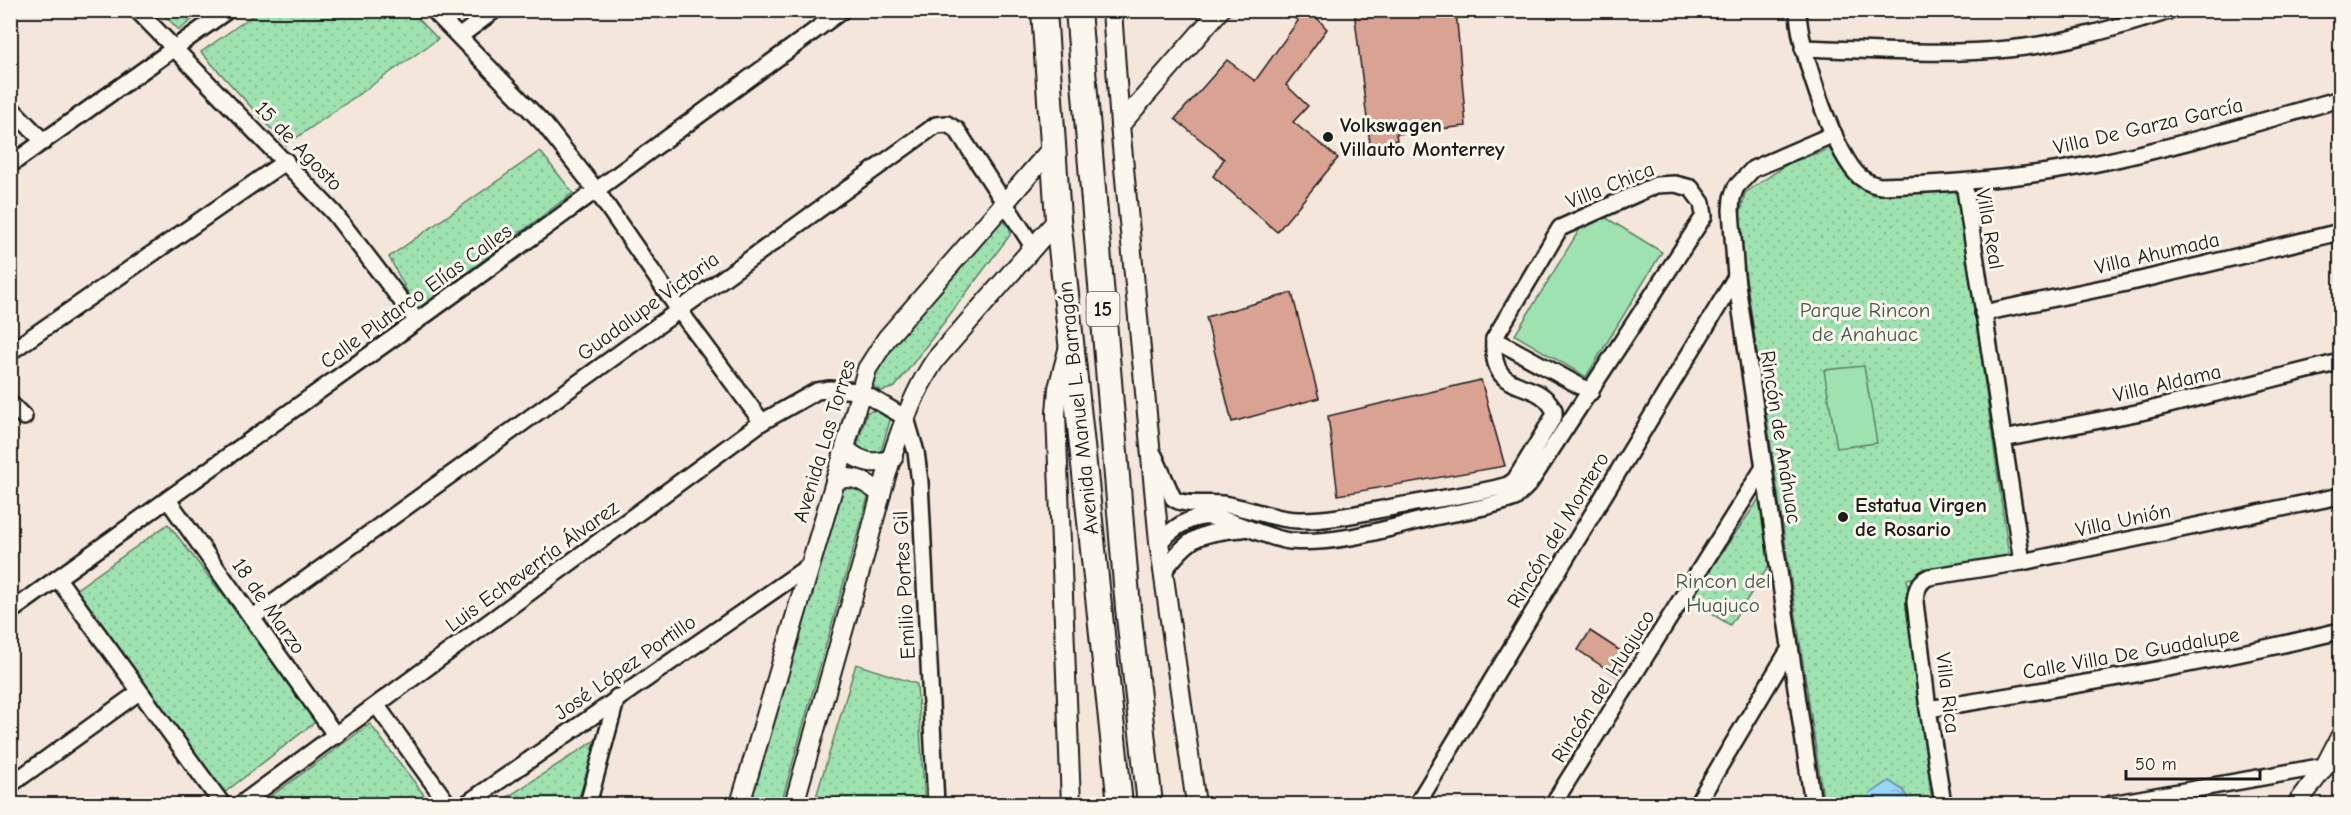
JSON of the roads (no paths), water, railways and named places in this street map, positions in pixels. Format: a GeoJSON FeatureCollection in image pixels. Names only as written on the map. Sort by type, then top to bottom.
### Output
{"type":"FeatureCollection","features":[{"type":"Feature","properties":{"kind":"highway","name":"Avenida Manuel L. Barragán"},"geometry":{"type":"LineString","coordinates":[[1044,10],[1058,219],[1120,804]]}},
{"type":"Feature","properties":{"kind":"highway","name":"Avenida Manuel L. Barragán"},"geometry":{"type":"LineString","coordinates":[[1078,10],[1128,608],[1150,804]]}},
{"type":"Feature","properties":{"kind":"street","name":"15 de Agosto"},"geometry":{"type":"LineString","coordinates":[[137,10],[286,161],[333,213],[417,321]]}},
{"type":"Feature","properties":{"kind":"street"},"geometry":{"type":"LineString","coordinates":[[10,165],[228,10]]}},
{"type":"Feature","properties":{"kind":"street"},"geometry":{"type":"LineString","coordinates":[[433,10],[544,124],[596,190],[679,310],[762,422]]}},
{"type":"Feature","properties":{"kind":"street"},"geometry":{"type":"LineString","coordinates":[[460,36],[495,10]]}},
{"type":"Feature","properties":{"kind":"street","name":"Calle Plutarco Elías Calles"},"geometry":{"type":"LineString","coordinates":[[10,612],[417,321],[843,10]]}},
{"type":"Feature","properties":{"kind":"street"},"geometry":{"type":"LineString","coordinates":[[1112,10],[1120,125],[1159,542],[1196,804]]}},
{"type":"Feature","properties":{"kind":"street","name":"Villa Real"},"geometry":{"type":"LineString","coordinates":[[1798,10],[1803,48],[1834,134],[1854,171],[1871,184],[1880,186],[1964,183],[2022,562]]}},
{"type":"Feature","properties":{"kind":"street"},"geometry":{"type":"LineString","coordinates":[[1803,48],[1945,51],[2009,49],[2083,35],[2172,10]]}},
{"type":"Feature","properties":{"kind":"street"},"geometry":{"type":"LineString","coordinates":[[1120,125],[1211,13]]}},
{"type":"Feature","properties":{"kind":"street","name":"Villa De Garza García"},"geometry":{"type":"LineString","coordinates":[[1964,183],[2092,164],[2213,135],[2340,99]]}},
{"type":"Feature","properties":{"kind":"street"},"geometry":{"type":"LineString","coordinates":[[10,107],[44,142]]}},
{"type":"Feature","properties":{"kind":"street","name":"Guadalupe Victoria"},"geometry":{"type":"LineString","coordinates":[[252,618],[936,124],[947,124],[957,130],[1003,204],[1034,248]]}},
{"type":"Feature","properties":{"kind":"street","name":"Rincón de Anáhuac"},"geometry":{"type":"LineString","coordinates":[[1813,804],[1736,277],[1731,210],[1736,187],[1753,169],[1834,134]]}},
{"type":"Feature","properties":{"kind":"street","name":"Avenida Las Torres"},"geometry":{"type":"LineString","coordinates":[[740,804],[867,369],[887,338],[1053,147]]}},
{"type":"Feature","properties":{"kind":"street"},"geometry":{"type":"LineString","coordinates":[[10,352],[286,161]]}},
{"type":"Feature","properties":{"kind":"street","name":"Villa Chica"},"geometry":{"type":"LineString","coordinates":[[1159,542],[1180,525],[1201,517],[1218,518],[1245,529],[1302,542],[1342,538],[1504,502],[1514,490],[1529,484],[1591,392],[1704,216],[1702,203],[1691,188],[1675,184],[1656,185],[1560,228],[1494,339]]}},
{"type":"Feature","properties":{"kind":"street"},"geometry":{"type":"LineString","coordinates":[[794,804],[881,494],[906,418],[923,377],[936,359],[1058,219]]}},
{"type":"Feature","properties":{"kind":"street","name":"Villa Ahumada"},"geometry":{"type":"LineString","coordinates":[[1983,313],[2136,281],[2340,232]]}},
{"type":"Feature","properties":{"kind":"street","name":"Rincón del Montero"},"geometry":{"type":"LineString","coordinates":[[1417,804],[1736,277]]}},
{"type":"Feature","properties":{"kind":"street"},"geometry":{"type":"LineString","coordinates":[[1150,445],[1173,498],[1179,503],[1204,502],[1240,506],[1297,520],[1319,518],[1514,490],[1515,480],[1554,416],[1554,410],[1545,398],[1499,374],[1492,356],[1494,339],[1591,392]]}},
{"type":"Feature","properties":{"kind":"street"},"geometry":{"type":"LineString","coordinates":[[1071,340],[1058,388],[1056,413],[1071,804]]}},
{"type":"Feature","properties":{"kind":"street","name":"Villa Aldama"},"geometry":{"type":"LineString","coordinates":[[2003,439],[2141,412],[2340,362]]}},
{"type":"Feature","properties":{"kind":"street","name":"Luis Echeverría Álvarez"},"geometry":{"type":"LineString","coordinates":[[241,804],[762,422],[817,391],[830,389],[860,391]]}},
{"type":"Feature","properties":{"kind":"street"},"geometry":{"type":"LineString","coordinates":[[860,391],[906,418]]}},
{"type":"Feature","properties":{"kind":"street"},"geometry":{"type":"LineString","coordinates":[[10,403],[24,417]]}},
{"type":"Feature","properties":{"kind":"street","name":"Emilio Portes Gil"},"geometry":{"type":"LineString","coordinates":[[906,418],[916,452],[920,482],[936,804]]}},
{"type":"Feature","properties":{"kind":"street"},"geometry":{"type":"LineString","coordinates":[[845,448],[854,457],[874,463],[893,458]]}},
{"type":"Feature","properties":{"kind":"street","name":"Rincón del Huajuco"},"geometry":{"type":"LineString","coordinates":[[1554,804],[1764,467]]}},
{"type":"Feature","properties":{"kind":"street"},"geometry":{"type":"LineString","coordinates":[[836,480],[847,477],[856,478],[881,494]]}},
{"type":"Feature","properties":{"kind":"street","name":"Villa Unión"},"geometry":{"type":"LineString","coordinates":[[1917,587],[1929,577],[2022,562],[2340,496]]}},
{"type":"Feature","properties":{"kind":"street","name":"18 de Marzo"},"geometry":{"type":"LineString","coordinates":[[168,500],[336,736]]}},
{"type":"Feature","properties":{"kind":"street"},"geometry":{"type":"LineString","coordinates":[[1319,518],[1327,539]]}},
{"type":"Feature","properties":{"kind":"street"},"geometry":{"type":"LineString","coordinates":[[1163,572],[1179,551],[1192,540],[1206,533],[1245,529]]}},
{"type":"Feature","properties":{"kind":"street","name":"José López Portillo"},"geometry":{"type":"LineString","coordinates":[[466,804],[617,697],[809,566]]}},
{"type":"Feature","properties":{"kind":"street"},"geometry":{"type":"LineString","coordinates":[[58,579],[222,804]]}},
{"type":"Feature","properties":{"kind":"street","name":"Villa Rica"},"geometry":{"type":"LineString","coordinates":[[1917,587],[1915,602],[1928,709],[1943,804]]}},
{"type":"Feature","properties":{"kind":"street","name":"Calle Villa De Guadalupe"},"geometry":{"type":"LineString","coordinates":[[1928,709],[2092,683],[2239,655],[2340,631]]}},
{"type":"Feature","properties":{"kind":"street"},"geometry":{"type":"LineString","coordinates":[[1697,804],[1790,648]]}},
{"type":"Feature","properties":{"kind":"street"},"geometry":{"type":"LineString","coordinates":[[10,785],[139,692]]}},
{"type":"Feature","properties":{"kind":"street"},"geometry":{"type":"LineString","coordinates":[[588,804],[617,697]]}},
{"type":"Feature","properties":{"kind":"street"},"geometry":{"type":"LineString","coordinates":[[377,706],[448,804]]}},
{"type":"Feature","properties":{"kind":"street"},"geometry":{"type":"LineString","coordinates":[[2297,804],[2325,766],[2340,737]]}},
{"type":"Feature","properties":{"kind":"street"},"geometry":{"type":"LineString","coordinates":[[2111,804],[2325,766]]}},
{"type":"Feature","properties":{"kind":"water"},"geometry":{"type":"Polygon","coordinates":[[[1889,781],[1903,790],[1908,799],[1906,804],[1872,804],[1870,794],[1889,781]]]}},
{"type":"Feature","properties":{"kind":"place","name":"Volkswagen Villauto Monterrey"},"geometry":{"type":"Point","coordinates":[1328,137]}},
{"type":"Feature","properties":{"kind":"place","name":"Estatua Virgen de Rosario"},"geometry":{"type":"Point","coordinates":[1843,517]}},
{"type":"Feature","properties":{"kind":"park label","name":"Parque Rincon de Anahuac"},"geometry":{"type":"Point","coordinates":[1865,322]}},
{"type":"Feature","properties":{"kind":"park label","name":"Rincon del Huajuco"},"geometry":{"type":"Point","coordinates":[1723,593]}}]}
